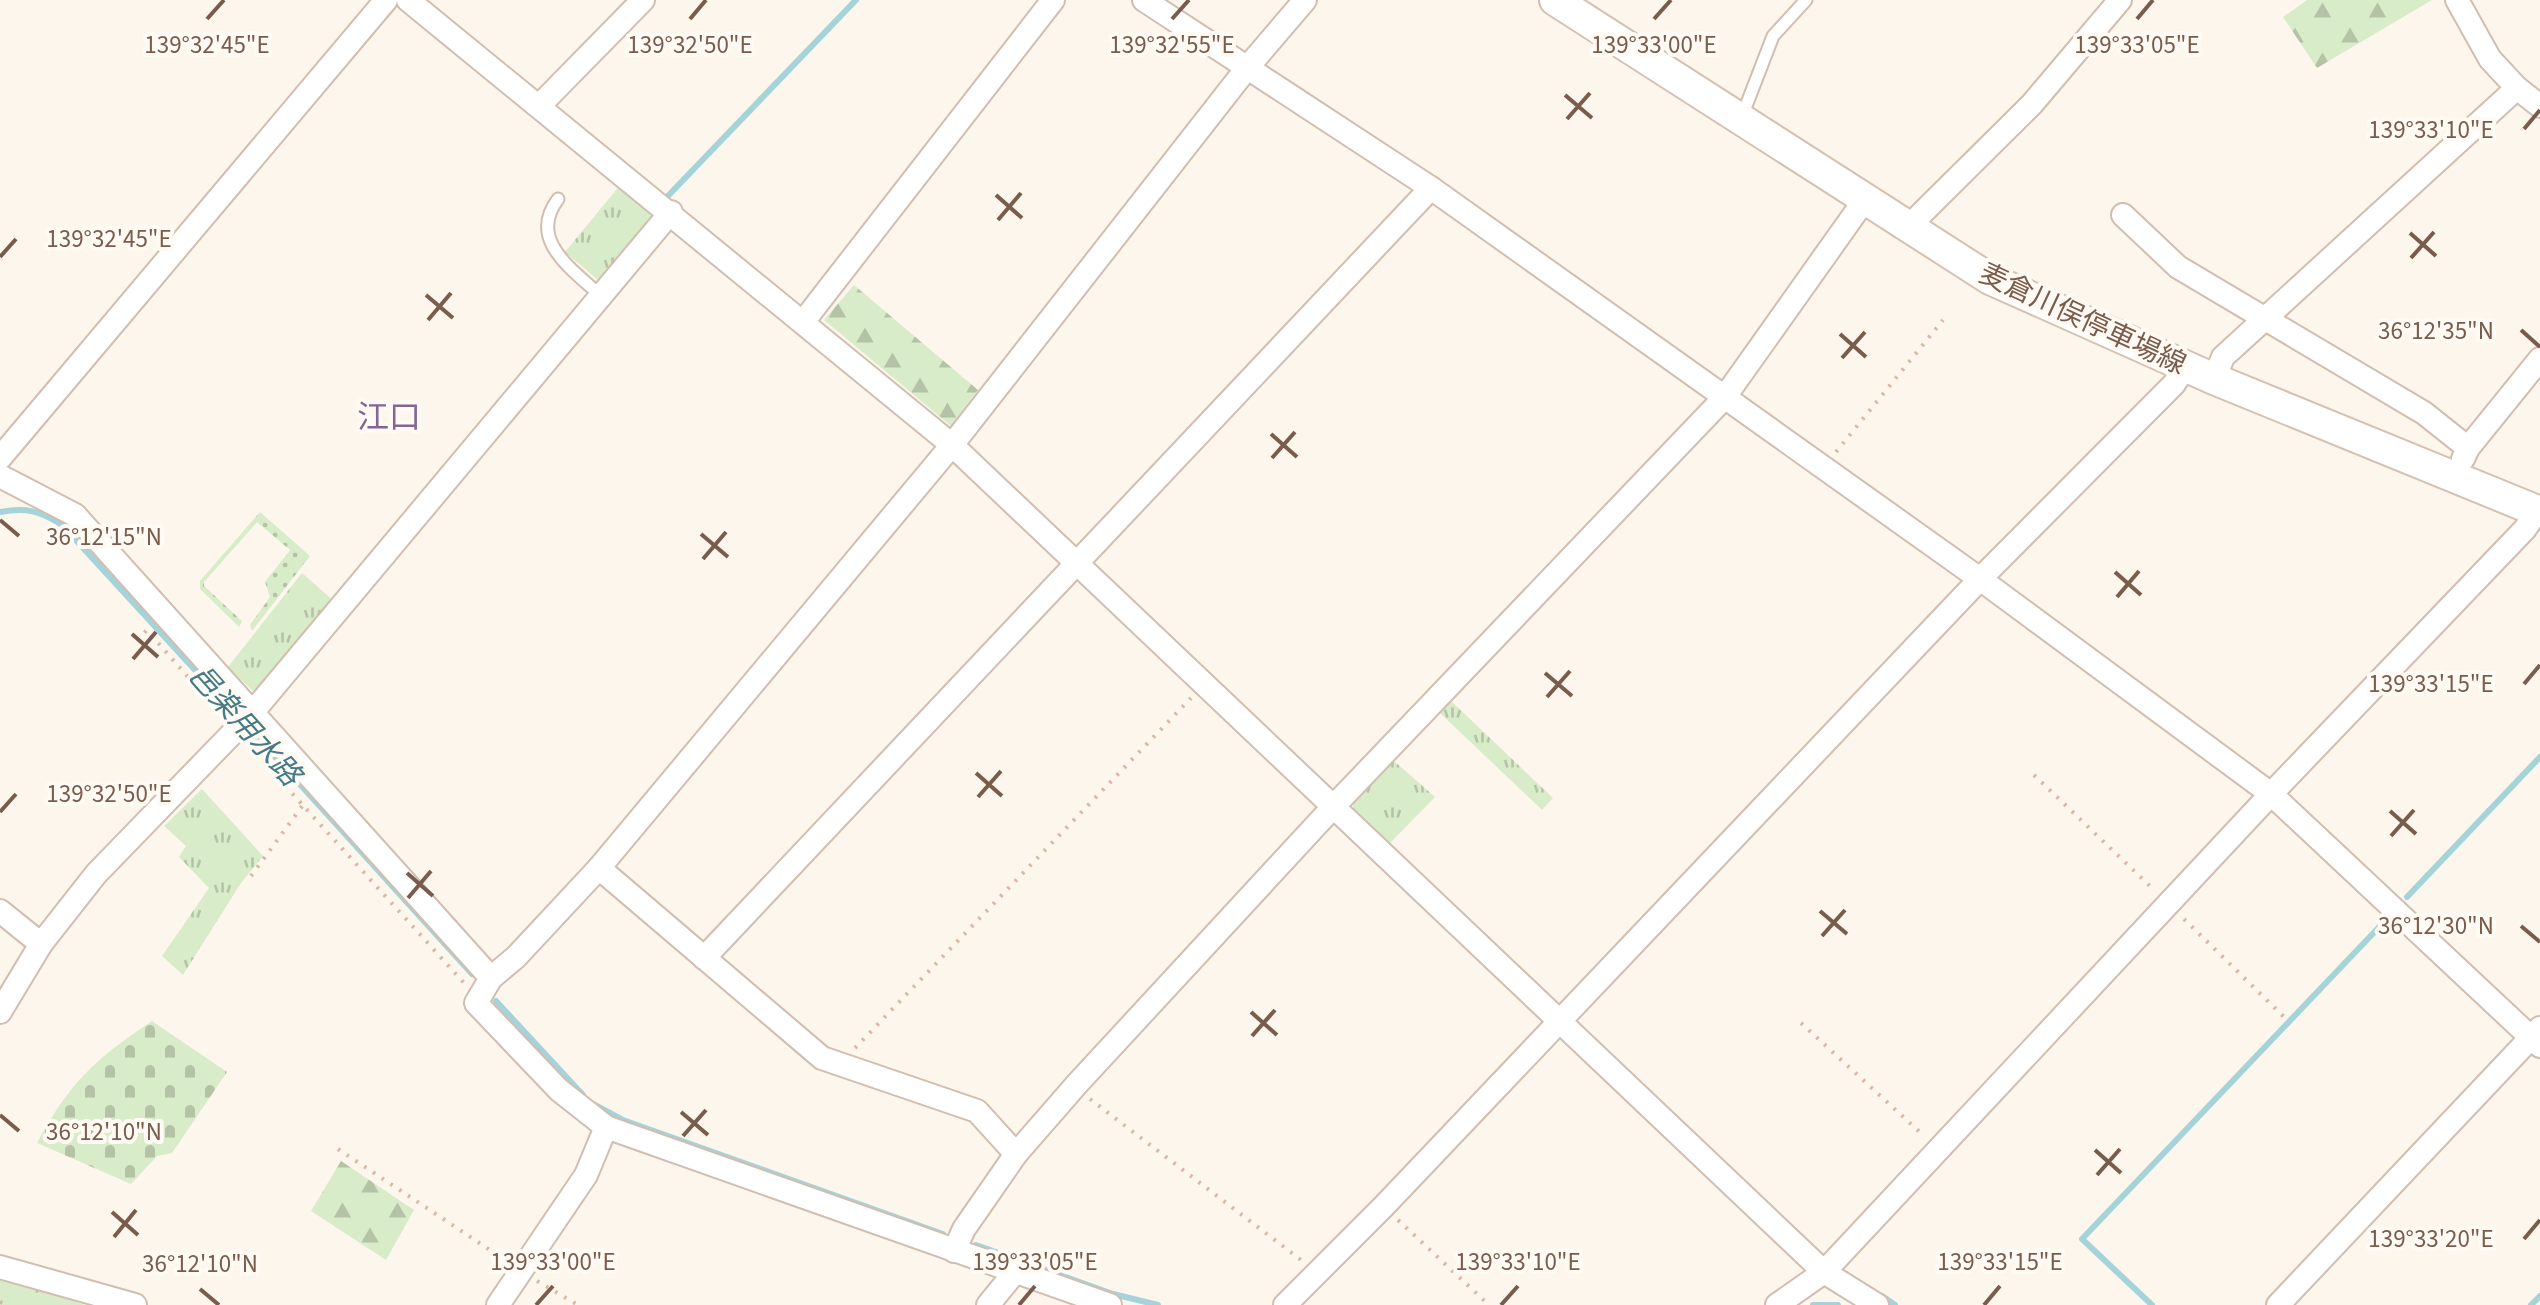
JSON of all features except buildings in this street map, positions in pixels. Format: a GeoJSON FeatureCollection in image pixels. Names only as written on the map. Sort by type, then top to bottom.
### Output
{"type":"FeatureCollection","features":[{"type":"Feature","properties":{"kind":"main road","name":"麦倉川俣停車場線"},"geometry":{"type":"LineString","coordinates":[[1555,0],[1990,279],[2200,372],[2538,512]]}},
{"type":"Feature","properties":{"kind":"street"},"geometry":{"type":"LineString","coordinates":[[0,458],[386,0]]}},
{"type":"Feature","properties":{"kind":"street"},"geometry":{"type":"LineString","coordinates":[[408,0],[952,445],[1824,1272],[1877,1305]]}},
{"type":"Feature","properties":{"kind":"street"},"geometry":{"type":"LineString","coordinates":[[540,105],[643,0]]}},
{"type":"Feature","properties":{"kind":"street"},"geometry":{"type":"LineString","coordinates":[[804,322],[1053,0]]}},
{"type":"Feature","properties":{"kind":"street"},"geometry":{"type":"LineString","coordinates":[[1144,0],[1431,188],[1980,579],[2271,794],[2537,1037],[2278,1305]]}},
{"type":"Feature","properties":{"kind":"street"},"geometry":{"type":"LineString","coordinates":[[1110,1305],[606,1127],[559,1090],[476,1003],[491,978],[516,958],[598,868],[952,445],[1304,0]]}},
{"type":"Feature","properties":{"kind":"street"},"geometry":{"type":"LineString","coordinates":[[1909,226],[2032,104],[2120,0]]}},
{"type":"Feature","properties":{"kind":"street"},"geometry":{"type":"LineString","coordinates":[[2458,0],[2490,58],[2540,106]]}},
{"type":"Feature","properties":{"kind":"street"},"geometry":{"type":"LineString","coordinates":[[1285,1305],[1384,1206],[1980,579],[2174,384],[2223,357],[2266,321],[2517,88]]}},
{"type":"Feature","properties":{"kind":"street"},"geometry":{"type":"LineString","coordinates":[[704,958],[1431,188]]}},
{"type":"Feature","properties":{"kind":"street"},"geometry":{"type":"LineString","coordinates":[[954,1250],[1016,1154],[1074,1088],[1334,807],[1724,398],[1866,198]]}},
{"type":"Feature","properties":{"kind":"street"},"geometry":{"type":"LineString","coordinates":[[0,1012],[40,944],[109,860],[243,723],[671,212]]}},
{"type":"Feature","properties":{"kind":"street"},"geometry":{"type":"LineString","coordinates":[[2123,215],[2178,267],[2424,413],[2468,448]]}},
{"type":"Feature","properties":{"kind":"street"},"geometry":{"type":"LineString","coordinates":[[2455,478],[2468,448],[2540,359]]}},
{"type":"Feature","properties":{"kind":"street"},"geometry":{"type":"LineString","coordinates":[[0,476],[75,516],[243,723],[491,978]]}},
{"type":"Feature","properties":{"kind":"street"},"geometry":{"type":"LineString","coordinates":[[1777,1305],[1824,1272],[2538,512]]}},
{"type":"Feature","properties":{"kind":"street"},"geometry":{"type":"LineString","coordinates":[[598,868],[822,1058],[976,1111],[1016,1154]]}},
{"type":"Feature","properties":{"kind":"street"},"geometry":{"type":"LineString","coordinates":[[0,911],[40,944]]}},
{"type":"Feature","properties":{"kind":"street"},"geometry":{"type":"LineString","coordinates":[[498,1305],[586,1176],[606,1127]]}},
{"type":"Feature","properties":{"kind":"street"},"geometry":{"type":"LineString","coordinates":[[0,1266],[134,1305]]}},
{"type":"Feature","properties":{"kind":"street"},"geometry":{"type":"LineString","coordinates":[[988,1305],[1014,1272]]}},
{"type":"Feature","properties":{"kind":"lane"},"geometry":{"type":"LineString","coordinates":[[1742,118],[1773,36],[1806,0]]}},
{"type":"Feature","properties":{"kind":"lane"},"geometry":{"type":"LineString","coordinates":[[558,199],[545,221],[545,232],[564,261],[601,296]]}},
{"type":"Feature","properties":{"kind":"path"},"geometry":{"type":"LineString","coordinates":[[1823,468],[1942,320]]}},
{"type":"Feature","properties":{"kind":"path"},"geometry":{"type":"LineString","coordinates":[[136,640],[147,630],[243,723],[303,806],[479,999]]}},
{"type":"Feature","properties":{"kind":"path"},"geometry":{"type":"LineString","coordinates":[[840,1064],[1205,684]]}},
{"type":"Feature","properties":{"kind":"path"},"geometry":{"type":"LineString","coordinates":[[2034,776],[2284,1017]]}},
{"type":"Feature","properties":{"kind":"path"},"geometry":{"type":"LineString","coordinates":[[250,876],[303,806]]}},
{"type":"Feature","properties":{"kind":"path"},"geometry":{"type":"LineString","coordinates":[[1801,1022],[1939,1150]]}},
{"type":"Feature","properties":{"kind":"path"},"geometry":{"type":"LineString","coordinates":[[1074,1088],[1317,1273]]}},
{"type":"Feature","properties":{"kind":"path"},"geometry":{"type":"LineString","coordinates":[[338,1149],[520,1272],[578,1305]]}},
{"type":"Feature","properties":{"kind":"path"},"geometry":{"type":"LineString","coordinates":[[1384,1206],[1489,1305]]}},
{"type":"Feature","properties":{"kind":"path"},"geometry":{"type":"LineString","coordinates":[[0,1302],[10,1305]]}},
{"type":"Feature","properties":{"kind":"green space"},"geometry":{"type":"Polygon","coordinates":[[[2307,0],[2432,0],[2317,68],[2283,17],[2307,0]]]}},
{"type":"Feature","properties":{"kind":"green space"},"geometry":{"type":"Polygon","coordinates":[[[621,184],[658,215],[605,286],[565,252],[621,184]]]}},
{"type":"Feature","properties":{"kind":"green space"},"geometry":{"type":"Polygon","coordinates":[[[854,285],[978,390],[951,426],[824,320],[854,285]]]}},
{"type":"Feature","properties":{"kind":"green space"},"geometry":{"type":"Polygon","coordinates":[[[260,512],[310,556],[252,631],[250,625],[270,597],[265,582],[290,550],[257,522],[204,582],[242,621],[239,627],[200,589],[200,581],[260,512]]]}},
{"type":"Feature","properties":{"kind":"green space"},"geometry":{"type":"Polygon","coordinates":[[[302,573],[335,602],[257,695],[228,667],[302,573]]]}},
{"type":"Feature","properties":{"kind":"green space"},"geometry":{"type":"Polygon","coordinates":[[[1450,700],[1553,798],[1542,810],[1439,712],[1450,700]]]}},
{"type":"Feature","properties":{"kind":"green space"},"geometry":{"type":"Polygon","coordinates":[[[1393,760],[1435,797],[1389,844],[1353,809],[1353,801],[1393,760]]]}},
{"type":"Feature","properties":{"kind":"green space"},"geometry":{"type":"Polygon","coordinates":[[[202,789],[263,856],[241,883],[183,975],[162,956],[209,888],[179,857],[186,846],[164,826],[202,789]]]}},
{"type":"Feature","properties":{"kind":"green space"},"geometry":{"type":"Polygon","coordinates":[[[152,1021],[227,1072],[172,1153],[157,1156],[131,1184],[37,1143],[86,1073],[152,1021]]]}},
{"type":"Feature","properties":{"kind":"green space"},"geometry":{"type":"Polygon","coordinates":[[[341,1161],[414,1210],[386,1260],[311,1211],[341,1161]]]}},
{"type":"Feature","properties":{"kind":"green space"},"geometry":{"type":"Polygon","coordinates":[[[0,1277],[85,1305],[0,1305],[0,1277]]]}},
{"type":"Feature","properties":{"kind":"waterway"},"geometry":{"type":"LineString","coordinates":[[664,200],[856,0]]}},
{"type":"Feature","properties":{"kind":"waterway","name":"邑楽用水路"},"geometry":{"type":"LineString","coordinates":[[0,512],[32,511],[62,525],[239,718]]}},
{"type":"Feature","properties":{"kind":"waterway","name":"邑楽用水路"},"geometry":{"type":"LineString","coordinates":[[248,727],[472,974]]}},
{"type":"Feature","properties":{"kind":"waterway"},"geometry":{"type":"LineString","coordinates":[[2407,897],[2540,757]]}},
{"type":"Feature","properties":{"kind":"waterway"},"geometry":{"type":"LineString","coordinates":[[2152,1305],[2082,1239],[2383,923]]}},
{"type":"Feature","properties":{"kind":"waterway","name":"邑楽用水路"},"geometry":{"type":"LineString","coordinates":[[496,1001],[583,1095]]}},
{"type":"Feature","properties":{"kind":"waterway","name":"邑楽用水路"},"geometry":{"type":"LineString","coordinates":[[593,1104],[623,1120],[943,1234]]}},
{"type":"Feature","properties":{"kind":"waterway","name":"邑楽用水路"},"geometry":{"type":"LineString","coordinates":[[976,1245],[1113,1294],[1158,1305]]}},
{"type":"Feature","properties":{"kind":"waterway"},"geometry":{"type":"LineString","coordinates":[[1882,1296],[1895,1305]]}},
{"type":"Feature","properties":{"kind":"waterway"},"geometry":{"type":"LineString","coordinates":[[2531,1305],[2540,1296]]}},
{"type":"Feature","properties":{"kind":"waterway","name":"邑楽用水路"},"geometry":{"type":"LineString","coordinates":[[1813,1305],[1838,1305]]}},
{"type":"Feature","properties":{"kind":"district","name":"江口"},"geometry":{"type":"Point","coordinates":[389,417]}}]}
